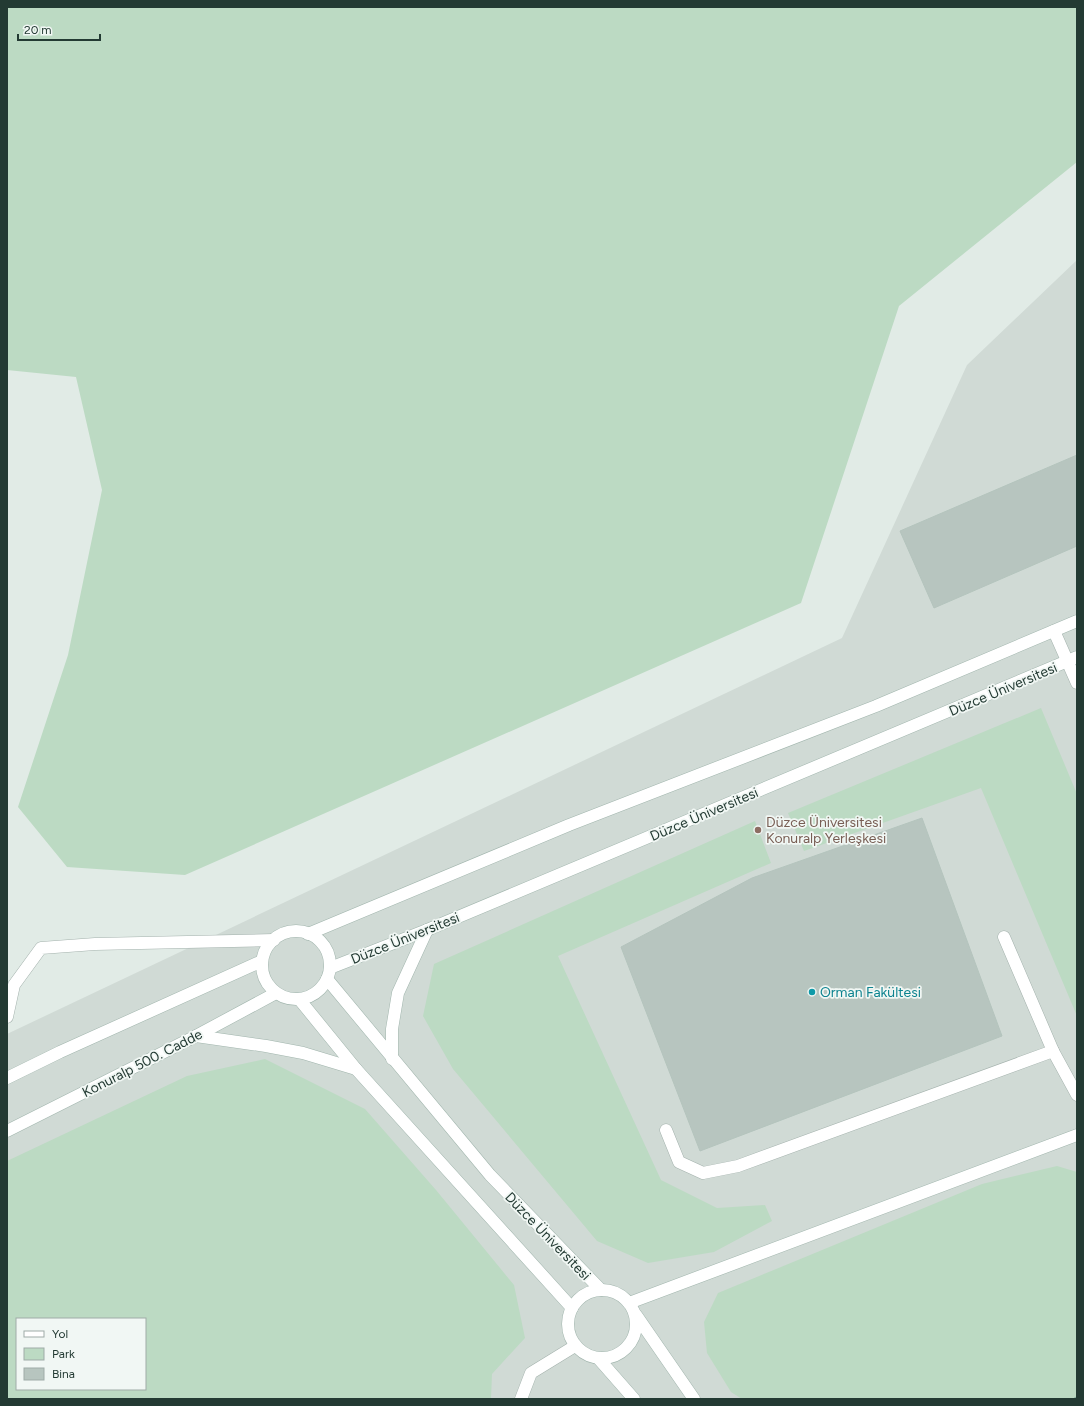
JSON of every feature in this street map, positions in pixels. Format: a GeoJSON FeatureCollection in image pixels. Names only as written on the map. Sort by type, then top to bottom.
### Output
{"type":"FeatureCollection","features":[{"type":"Feature","properties":{"kind":"street"},"geometry":{"type":"LineString","coordinates":[[299,999],[284,997],[276,993],[268,985],[263,973],[262,961],[266,949],[274,940],[284,934],[296,931],[308,934],[569,825],[876,706],[1077,621]]}},
{"type":"Feature","properties":{"kind":"street"},"geometry":{"type":"LineString","coordinates":[[1054,631],[1072,660],[1077,683]]}},
{"type":"Feature","properties":{"kind":"street","name":"Düzce Üniversitesi"},"geometry":{"type":"LineString","coordinates":[[328,974],[427,930],[1072,660]]}},
{"type":"Feature","properties":{"kind":"street"},"geometry":{"type":"LineString","coordinates":[[392,1059],[392,1029],[398,993],[427,930]]}},
{"type":"Feature","properties":{"kind":"street","name":"Düzce Üniversitesi"},"geometry":{"type":"LineString","coordinates":[[308,934],[318,940],[324,947],[328,958],[328,974],[320,989],[310,996],[299,999],[356,1069],[572,1308]]}},
{"type":"Feature","properties":{"kind":"street"},"geometry":{"type":"LineString","coordinates":[[1004,937],[1053,1051],[1077,1095]]}},
{"type":"Feature","properties":{"kind":"street"},"geometry":{"type":"LineString","coordinates":[[7,1018],[14,985],[41,948],[95,944],[274,940]]}},
{"type":"Feature","properties":{"kind":"street"},"geometry":{"type":"LineString","coordinates":[[7,1078],[60,1052],[262,961]]}},
{"type":"Feature","properties":{"kind":"street","name":"Düzce Üniversitesi"},"geometry":{"type":"LineString","coordinates":[[328,974],[392,1059],[490,1176],[601,1290]]}},
{"type":"Feature","properties":{"kind":"street","name":"Konuralp 500. Cadde"},"geometry":{"type":"LineString","coordinates":[[7,1131],[196,1036],[276,993]]}},
{"type":"Feature","properties":{"kind":"street"},"geometry":{"type":"LineString","coordinates":[[196,1036],[288,1050],[356,1069]]}},
{"type":"Feature","properties":{"kind":"street"},"geometry":{"type":"LineString","coordinates":[[666,1130],[679,1162],[703,1173],[710,1172],[738,1166],[1053,1051]]}},
{"type":"Feature","properties":{"kind":"street"},"geometry":{"type":"LineString","coordinates":[[632,1308],[1074,1139]]}},
{"type":"Feature","properties":{"kind":"street"},"geometry":{"type":"LineString","coordinates":[[632,1308],[636,1322],[635,1332],[629,1345],[618,1355],[608,1358],[598,1358],[590,1356],[575,1346],[568,1327],[568,1317],[572,1308],[579,1299],[589,1293],[601,1290],[611,1291],[632,1308],[694,1399]]}},
{"type":"Feature","properties":{"kind":"street"},"geometry":{"type":"LineString","coordinates":[[521,1399],[531,1373],[575,1346]]}},
{"type":"Feature","properties":{"kind":"street"},"geometry":{"type":"LineString","coordinates":[[598,1358],[634,1399]]}},
{"type":"Feature","properties":{"kind":"shaded area","name":"Düzce Üniversitesi Konuralp Yerleşkesi"},"geometry":{"type":"Polygon","coordinates":[[[1077,260],[1077,1399],[7,1399],[7,1034],[842,638],[967,365],[1077,260]]]}},
{"type":"Feature","properties":{"kind":"green space"},"geometry":{"type":"Polygon","coordinates":[[[7,7],[1077,7],[1077,162],[899,306],[801,603],[185,875],[67,867],[18,807],[68,655],[102,490],[76,377],[7,370],[7,7]]]}},
{"type":"Feature","properties":{"kind":"green space"},"geometry":{"type":"Polygon","coordinates":[[[1041,708],[1077,794],[1077,1016],[981,788],[804,851],[788,813],[1041,708]]]}},
{"type":"Feature","properties":{"kind":"green space"},"geometry":{"type":"Polygon","coordinates":[[[755,821],[771,863],[558,956],[661,1180],[717,1208],[765,1205],[772,1221],[714,1252],[648,1263],[597,1241],[453,1069],[423,1016],[434,964],[755,821]]]}},
{"type":"Feature","properties":{"kind":"green space"},"geometry":{"type":"Polygon","coordinates":[[[265,1059],[365,1109],[436,1190],[514,1285],[525,1338],[492,1374],[491,1399],[7,1399],[7,1161],[187,1076],[265,1059]]]}},
{"type":"Feature","properties":{"kind":"green space"},"geometry":{"type":"Polygon","coordinates":[[[1057,1166],[1077,1172],[1077,1399],[742,1399],[731,1392],[707,1353],[704,1322],[718,1293],[982,1184],[1057,1166]]]}},
{"type":"Feature","properties":{"kind":"building"},"geometry":{"type":"Polygon","coordinates":[[[1077,455],[1077,546],[934,608],[900,531],[1077,455]]]}},
{"type":"Feature","properties":{"kind":"building","name":"Orman Fakültesi"},"geometry":{"type":"Polygon","coordinates":[[[922,818],[1002,1036],[700,1151],[621,947],[752,878],[922,818]]]}},
{"type":"Feature","properties":{"kind":"place","name":"Düzce Üniversitesi Konuralp Yerleşkesi"},"geometry":{"type":"Point","coordinates":[758,830]}},
{"type":"Feature","properties":{"kind":"place","name":"Orman Fakültesi"},"geometry":{"type":"Point","coordinates":[812,992]}}]}
